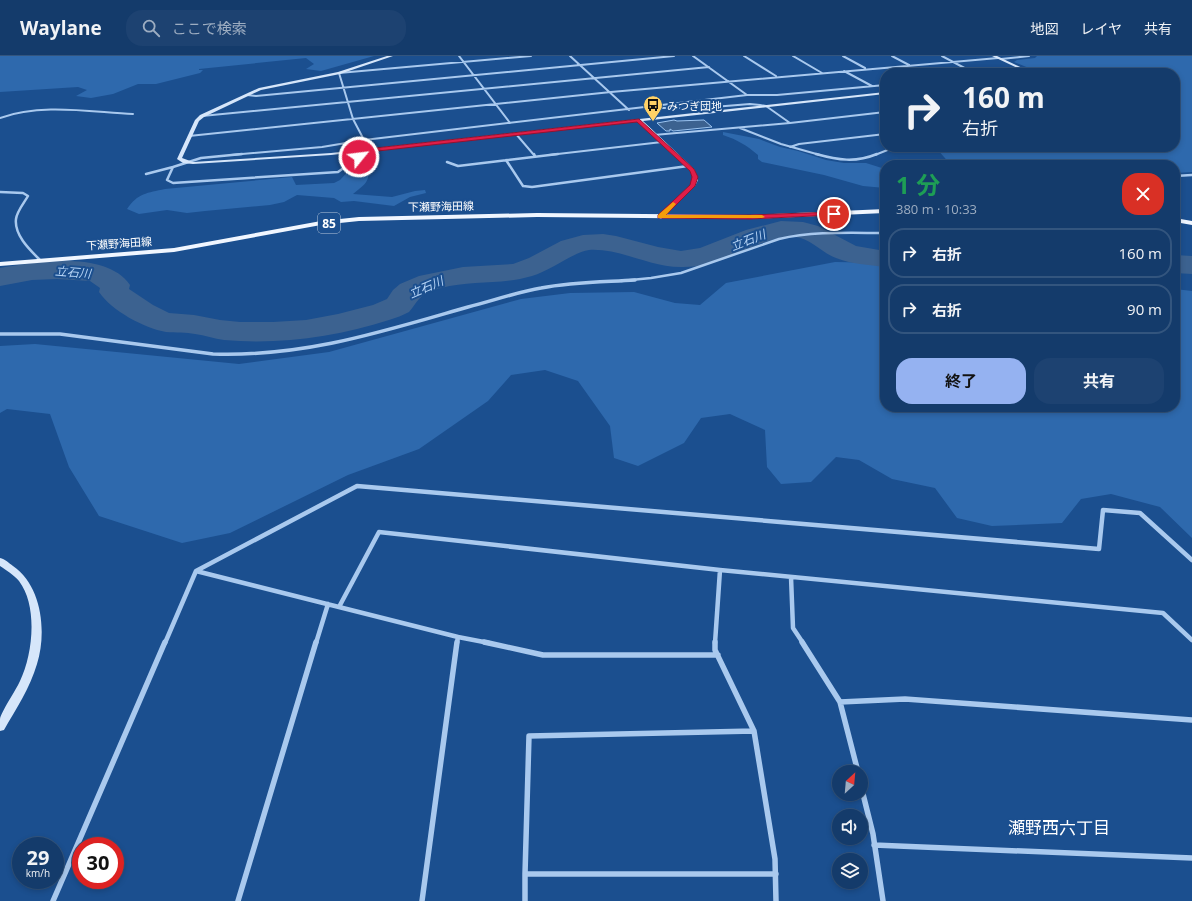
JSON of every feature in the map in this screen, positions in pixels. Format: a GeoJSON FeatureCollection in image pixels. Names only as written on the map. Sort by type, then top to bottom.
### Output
{"type":"FeatureCollection","features":[{"type":"Feature","properties":{"kind":"main road","name":"下瀬野海田線"},"geometry":{"type":"LineString","coordinates":[[0,264],[174,250],[320,223],[359,219],[544,215],[750,217],[880,211]]}},
{"type":"Feature","properties":{"kind":"main road"},"geometry":{"type":"LineString","coordinates":[[1180,221],[1192,223]]}},
{"type":"Feature","properties":{"kind":"street"},"geometry":{"type":"LineString","coordinates":[[390,56],[338,73],[270,87],[247,95],[202,116],[197,120],[179,159],[185,162],[357,152],[880,94]]}},
{"type":"Feature","properties":{"kind":"street"},"geometry":{"type":"LineString","coordinates":[[459,56],[510,123]]}},
{"type":"Feature","properties":{"kind":"street"},"geometry":{"type":"LineString","coordinates":[[338,73],[531,56]]}},
{"type":"Feature","properties":{"kind":"street"},"geometry":{"type":"LineString","coordinates":[[570,56],[596,78],[629,110]]}},
{"type":"Feature","properties":{"kind":"street"},"geometry":{"type":"LineString","coordinates":[[247,95],[256,96],[674,56]]}},
{"type":"Feature","properties":{"kind":"street"},"geometry":{"type":"LineString","coordinates":[[693,56],[747,95]]}},
{"type":"Feature","properties":{"kind":"street"},"geometry":{"type":"LineString","coordinates":[[744,56],[776,77]]}},
{"type":"Feature","properties":{"kind":"street"},"geometry":{"type":"LineString","coordinates":[[793,56],[822,73]]}},
{"type":"Feature","properties":{"kind":"street"},"geometry":{"type":"LineString","coordinates":[[843,56],[866,69]]}},
{"type":"Feature","properties":{"kind":"street"},"geometry":{"type":"LineString","coordinates":[[892,56],[910,65]]}},
{"type":"Feature","properties":{"kind":"street"},"geometry":{"type":"LineString","coordinates":[[942,56],[965,68]]}},
{"type":"Feature","properties":{"kind":"street"},"geometry":{"type":"LineString","coordinates":[[994,56],[1020,68]]}},
{"type":"Feature","properties":{"kind":"street"},"geometry":{"type":"LineString","coordinates":[[190,136],[611,92],[910,65],[1029,56]]}},
{"type":"Feature","properties":{"kind":"street"},"geometry":{"type":"LineString","coordinates":[[202,116],[709,67]]}},
{"type":"Feature","properties":{"kind":"street"},"geometry":{"type":"LineString","coordinates":[[844,71],[873,87]]}},
{"type":"Feature","properties":{"kind":"street"},"geometry":{"type":"LineString","coordinates":[[338,73],[353,119],[364,140]]}},
{"type":"Feature","properties":{"kind":"street"},"geometry":{"type":"LineString","coordinates":[[146,174],[201,158],[322,147],[364,140],[747,95],[777,95],[880,86]]}},
{"type":"Feature","properties":{"kind":"street"},"geometry":{"type":"LineString","coordinates":[[639,108],[701,108],[750,104],[766,106],[790,123]]}},
{"type":"Feature","properties":{"kind":"street"},"geometry":{"type":"LineString","coordinates":[[0,118],[13,112],[31,111],[132,114]]}},
{"type":"Feature","properties":{"kind":"street"},"geometry":{"type":"LineString","coordinates":[[654,135],[740,128],[880,113]]}},
{"type":"Feature","properties":{"kind":"street"},"geometry":{"type":"LineString","coordinates":[[639,120],[692,170],[695,177],[693,185],[661,216]]}},
{"type":"Feature","properties":{"kind":"street"},"geometry":{"type":"LineString","coordinates":[[740,128],[751,134],[790,147],[843,160],[860,160],[882,152]]}},
{"type":"Feature","properties":{"kind":"street"},"geometry":{"type":"LineString","coordinates":[[516,134],[535,156]]}},
{"type":"Feature","properties":{"kind":"street"},"geometry":{"type":"LineString","coordinates":[[790,147],[799,144],[880,135]]}},
{"type":"Feature","properties":{"kind":"street"},"geometry":{"type":"LineString","coordinates":[[447,162],[458,166],[662,142]]}},
{"type":"Feature","properties":{"kind":"street"},"geometry":{"type":"LineString","coordinates":[[173,167],[167,180],[173,183],[338,172],[359,157],[357,152]]}},
{"type":"Feature","properties":{"kind":"street"},"geometry":{"type":"LineString","coordinates":[[506,160],[523,186],[532,187],[688,166]]}},
{"type":"Feature","properties":{"kind":"street"},"geometry":{"type":"LineString","coordinates":[[1180,176],[1192,175]]}},
{"type":"Feature","properties":{"kind":"street"},"geometry":{"type":"LineString","coordinates":[[0,192],[23,193],[28,196],[16,219],[17,225],[19,234],[40,260]]}},
{"type":"Feature","properties":{"kind":"street"},"geometry":{"type":"LineString","coordinates":[[0,334],[69,334],[135,345],[211,353],[268,354],[305,349],[368,335],[540,288],[565,284],[634,280],[681,273],[694,270],[780,239],[795,236],[880,233]]}},
{"type":"Feature","properties":{"kind":"street"},"geometry":{"type":"LineString","coordinates":[[53,901],[196,571],[357,486],[1099,549],[1103,510],[1140,512],[1192,560]]}},
{"type":"Feature","properties":{"kind":"street"},"geometry":{"type":"LineString","coordinates":[[339,607],[379,532],[720,570],[1163,613],[1192,640]]}},
{"type":"Feature","properties":{"kind":"street"},"geometry":{"type":"LineString","coordinates":[[0,561],[23,580],[34,604],[37,632],[33,663],[17,697],[0,726]]}},
{"type":"Feature","properties":{"kind":"street"},"geometry":{"type":"LineString","coordinates":[[720,570],[715,650],[754,731],[775,859],[776,901]]}},
{"type":"Feature","properties":{"kind":"street"},"geometry":{"type":"LineString","coordinates":[[196,571],[458,637],[543,655],[718,655]]}},
{"type":"Feature","properties":{"kind":"street"},"geometry":{"type":"LineString","coordinates":[[791,577],[793,628],[840,702],[856,765]]}},
{"type":"Feature","properties":{"kind":"street"},"geometry":{"type":"LineString","coordinates":[[238,901],[328,604]]}},
{"type":"Feature","properties":{"kind":"street"},"geometry":{"type":"LineString","coordinates":[[422,901],[458,637]]}},
{"type":"Feature","properties":{"kind":"street"},"geometry":{"type":"LineString","coordinates":[[840,702],[905,699],[1192,720]]}},
{"type":"Feature","properties":{"kind":"street"},"geometry":{"type":"LineString","coordinates":[[525,901],[529,736],[754,731]]}},
{"type":"Feature","properties":{"kind":"street"},"geometry":{"type":"LineString","coordinates":[[864,801],[874,845],[883,901]]}},
{"type":"Feature","properties":{"kind":"street"},"geometry":{"type":"LineString","coordinates":[[874,845],[1192,858]]}},
{"type":"Feature","properties":{"kind":"street"},"geometry":{"type":"LineString","coordinates":[[525,874],[776,874]]}},
{"type":"Feature","properties":{"kind":"shaded area"},"geometry":{"type":"Polygon","coordinates":[[[0,56],[374,56],[321,71],[306,69],[314,64],[306,58],[199,69],[203,70],[200,73],[156,84],[138,84],[113,94],[91,98],[76,96],[87,90],[78,87],[0,92],[0,56]]]}},
{"type":"Feature","properties":{"kind":"shaded area"},"geometry":{"type":"Polygon","coordinates":[[[1037,56],[1192,56],[1192,172],[1180,173],[1180,160],[947,160],[940,152],[1180,152],[1180,68],[1029,68],[1014,62],[1017,60],[1035,58],[1037,56]]]}},
{"type":"Feature","properties":{"kind":"shaded area"},"geometry":{"type":"Polygon","coordinates":[[[674,120],[704,120],[712,127],[673,131],[670,129],[670,131],[666,131],[657,123],[674,120]]]}},
{"type":"Feature","properties":{"kind":"shaded area"},"geometry":{"type":"Polygon","coordinates":[[[723,132],[759,139],[780,147],[826,160],[844,163],[866,163],[880,167],[880,188],[863,186],[824,175],[762,162],[758,159],[758,155],[754,151],[738,141],[723,135],[723,132]]]}},
{"type":"Feature","properties":{"kind":"shaded area"},"geometry":{"type":"Polygon","coordinates":[[[361,162],[366,163],[368,178],[367,181],[353,194],[392,197],[415,191],[425,190],[426,193],[410,197],[394,206],[354,201],[341,202],[334,198],[297,195],[284,202],[270,205],[187,213],[167,210],[139,214],[127,209],[143,194],[165,189],[292,177],[296,185],[334,183],[340,180],[353,166],[361,162]]]}},
{"type":"Feature","properties":{"kind":"shaded area"},"geometry":{"type":"Polygon","coordinates":[[[835,262],[880,263],[880,412],[1180,412],[1180,290],[1192,291],[1192,538],[1160,507],[1111,494],[1081,499],[1062,523],[992,526],[957,518],[935,488],[892,479],[859,460],[836,457],[811,482],[781,484],[767,467],[765,430],[730,414],[701,418],[684,443],[638,466],[614,458],[610,426],[578,381],[545,370],[511,375],[488,401],[419,449],[348,475],[230,533],[182,543],[99,516],[69,467],[50,414],[7,409],[0,413],[0,346],[35,344],[239,364],[329,352],[521,299],[570,293],[634,292],[675,303],[700,305],[726,283],[835,262]]]}},
{"type":"Feature","properties":{"kind":"waterway","name":"立石川"},"geometry":{"type":"LineString","coordinates":[[0,277],[32,271],[57,270],[81,271],[99,274],[115,285],[114,292],[143,312],[161,321],[194,324],[224,330],[257,332],[289,331],[322,327],[372,315],[400,304],[403,297],[419,286],[463,276],[500,274],[518,271],[539,264],[577,244],[590,242],[616,244],[655,255],[681,259],[707,255],[768,232],[781,229],[795,229],[814,234],[835,247],[851,254],[880,258]]}},
{"type":"Feature","properties":{"kind":"waterway","name":"立石川"},"geometry":{"type":"LineString","coordinates":[[1180,264],[1192,265]]}},
{"type":"Feature","properties":{"kind":"slow traffic"},"geometry":{"type":"LineString","coordinates":[[673,204],[661,216],[762,217]]}},
{"type":"Feature","properties":{"kind":"place","name":"みつぎ団地"},"geometry":{"type":"Point","coordinates":[653,122]}},
{"type":"Feature","properties":{"kind":"district","name":"瀬野西六丁目"},"geometry":{"type":"Point","coordinates":[1059,827]}},
{"type":"Feature","properties":{"kind":"route"},"geometry":{"type":"LineString","coordinates":[[359,157],[357,152],[639,120],[692,170],[696,180],[688,191],[661,216],[750,217],[834,214]]}}]}
